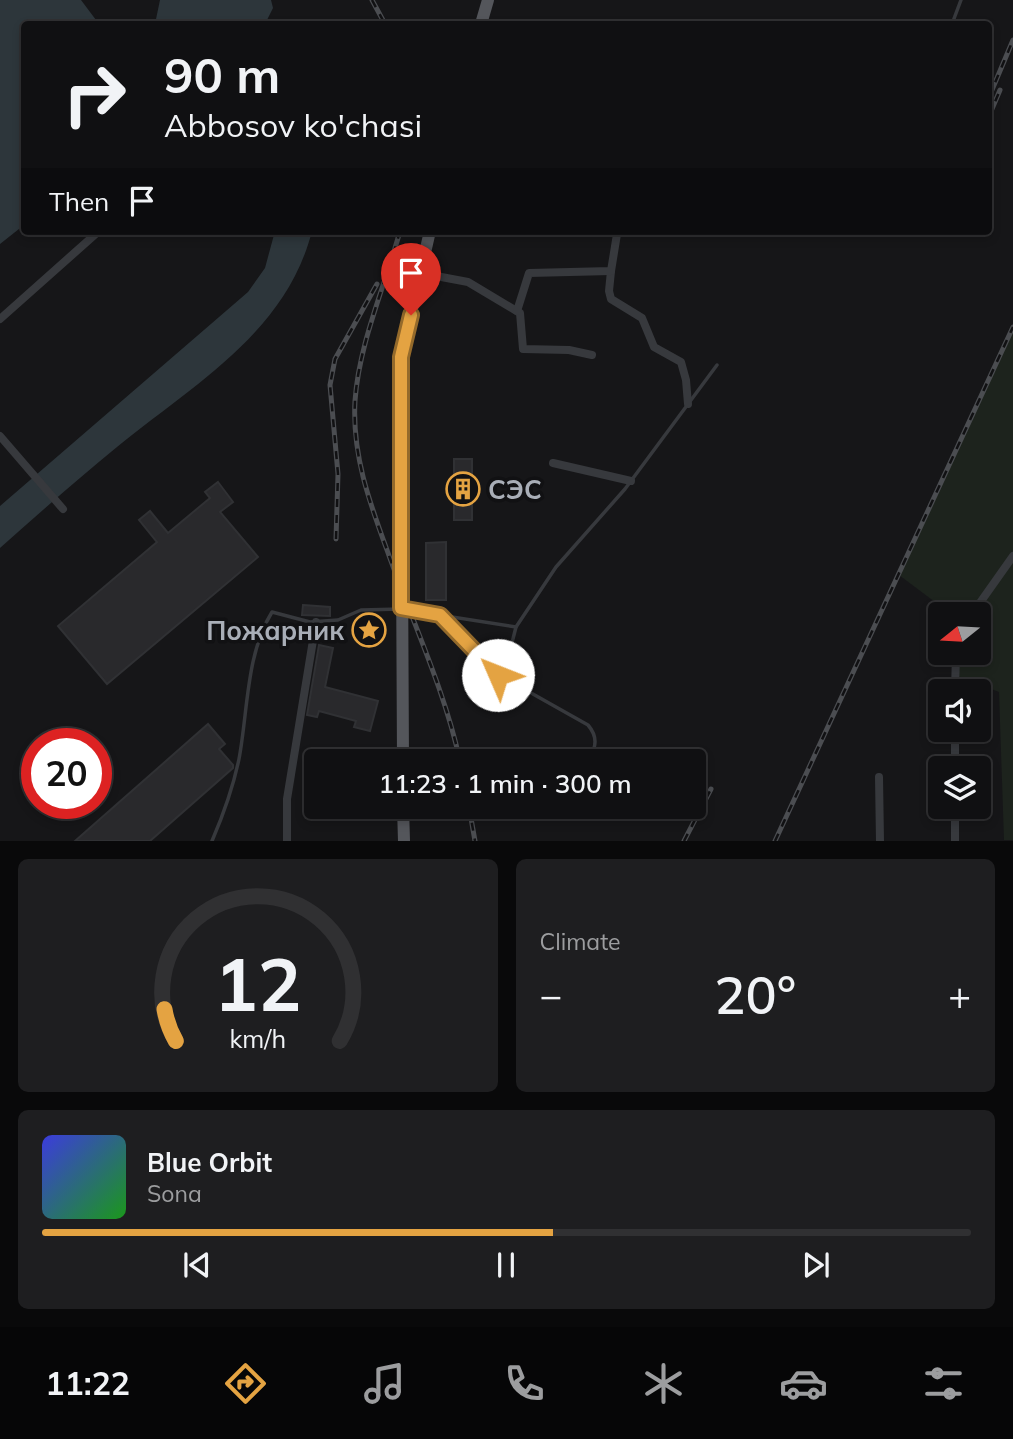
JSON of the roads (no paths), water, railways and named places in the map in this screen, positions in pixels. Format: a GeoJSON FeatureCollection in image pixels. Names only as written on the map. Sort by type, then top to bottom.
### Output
{"type":"FeatureCollection","features":[{"type":"Feature","properties":{"kind":"main road"},"geometry":{"type":"LineString","coordinates":[[482,21],[488,0]]}},
{"type":"Feature","properties":{"kind":"main road"},"geometry":{"type":"LineString","coordinates":[[402,749],[401,357],[429,235]]}},
{"type":"Feature","properties":{"kind":"main road"},"geometry":{"type":"LineString","coordinates":[[403,819],[404,841]]}},
{"type":"Feature","properties":{"kind":"street"},"geometry":{"type":"LineString","coordinates":[[0,319],[94,235]]}},
{"type":"Feature","properties":{"kind":"street"},"geometry":{"type":"LineString","coordinates":[[617,235],[609,291],[611,299],[642,318],[654,347],[681,362],[688,404]]}},
{"type":"Feature","properties":{"kind":"street"},"geometry":{"type":"LineString","coordinates":[[517,311],[529,273],[611,271]]}},
{"type":"Feature","properties":{"kind":"street"},"geometry":{"type":"LineString","coordinates":[[420,273],[468,282],[520,313],[523,349],[569,350],[592,355]]}},
{"type":"Feature","properties":{"kind":"street"},"geometry":{"type":"LineString","coordinates":[[0,436],[62,509]]}},
{"type":"Feature","properties":{"kind":"street"},"geometry":{"type":"LineString","coordinates":[[554,463],[631,481]]}},
{"type":"Feature","properties":{"kind":"street"},"geometry":{"type":"LineString","coordinates":[[980,602],[1013,556]]}},
{"type":"Feature","properties":{"kind":"street"},"geometry":{"type":"LineString","coordinates":[[287,841],[287,799],[316,622]]}},
{"type":"Feature","properties":{"kind":"street"},"geometry":{"type":"LineString","coordinates":[[879,777],[880,841]]}},
{"type":"Feature","properties":{"kind":"street"},"geometry":{"type":"LineString","coordinates":[[955,819],[955,841]]}},
{"type":"Feature","properties":{"kind":"lane"},"geometry":{"type":"LineString","coordinates":[[953,21],[961,0]]}},
{"type":"Feature","properties":{"kind":"lane"},"geometry":{"type":"LineString","coordinates":[[503,678],[516,627],[556,567],[631,481],[717,365]]}},
{"type":"Feature","properties":{"kind":"lane"},"geometry":{"type":"LineString","coordinates":[[212,841],[228,803],[239,757],[249,684],[265,623],[272,612],[316,622],[338,620],[361,610],[401,608],[516,627]]}},
{"type":"Feature","properties":{"kind":"lane"},"geometry":{"type":"LineString","coordinates":[[440,615],[490,670],[588,725],[593,732],[596,744],[594,749]]}},
{"type":"Feature","properties":{"kind":"railway"},"geometry":{"type":"LineString","coordinates":[[372,0],[383,21]]}},
{"type":"Feature","properties":{"kind":"railway"},"geometry":{"type":"LineString","coordinates":[[992,90],[1013,40]]}},
{"type":"Feature","properties":{"kind":"railway"},"geometry":{"type":"LineString","coordinates":[[992,109],[1000,90]]}},
{"type":"Feature","properties":{"kind":"railway"},"geometry":{"type":"LineString","coordinates":[[399,235],[373,315],[357,379],[356,440],[374,514],[436,681],[457,749]]}},
{"type":"Feature","properties":{"kind":"railway"},"geometry":{"type":"LineString","coordinates":[[336,539],[338,474],[330,385],[335,359],[377,284]]}},
{"type":"Feature","properties":{"kind":"railway"},"geometry":{"type":"LineString","coordinates":[[775,841],[1013,327]]}},
{"type":"Feature","properties":{"kind":"railway"},"geometry":{"type":"LineString","coordinates":[[684,841],[711,789]]}},
{"type":"Feature","properties":{"kind":"railway"},"geometry":{"type":"LineString","coordinates":[[471,819],[475,841]]}},
{"type":"Feature","properties":{"kind":"place","name":"СЭС"},"geometry":{"type":"Point","coordinates":[463,489]}},
{"type":"Feature","properties":{"kind":"place","name":"Пожарник"},"geometry":{"type":"Point","coordinates":[369,630]}}]}
